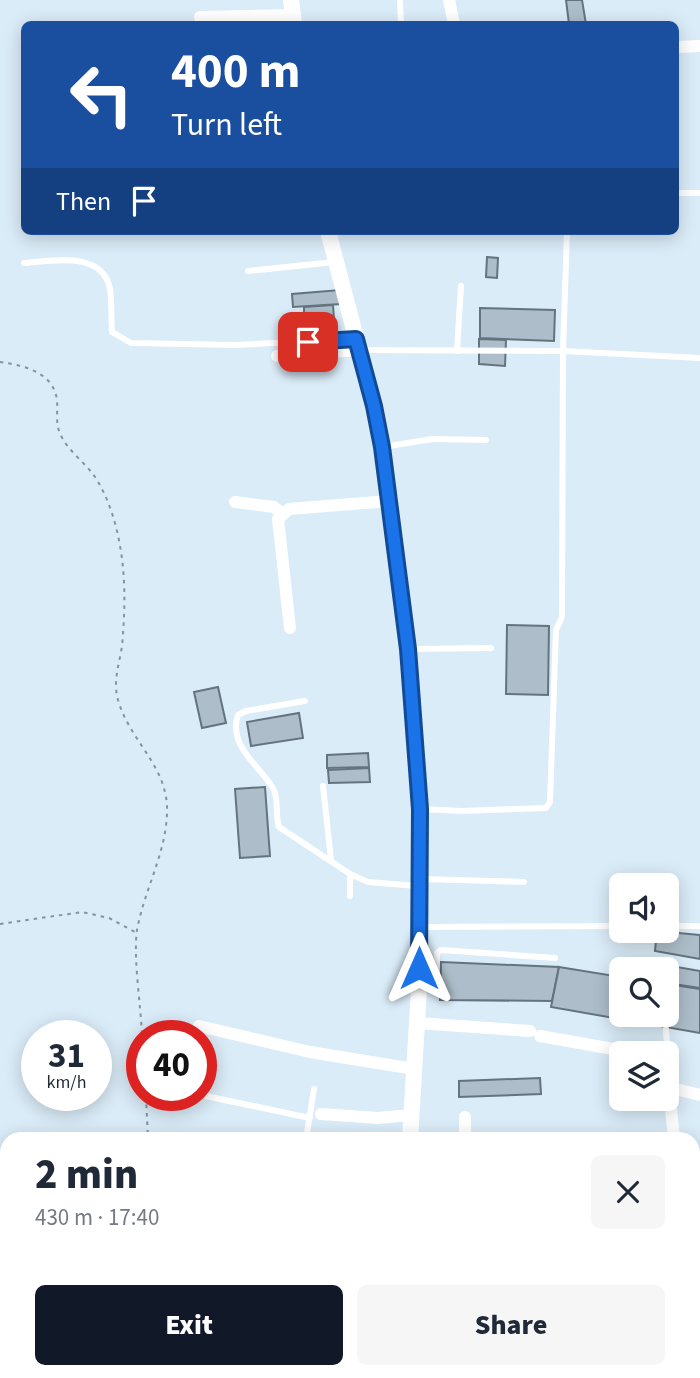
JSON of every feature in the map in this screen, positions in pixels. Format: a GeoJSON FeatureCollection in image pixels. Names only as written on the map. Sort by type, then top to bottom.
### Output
{"type":"FeatureCollection","features":[{"type":"Feature","properties":{"kind":"street"},"geometry":{"type":"LineString","coordinates":[[450,0],[454,21]]}},
{"type":"Feature","properties":{"kind":"street"},"geometry":{"type":"LineString","coordinates":[[200,17],[293,13]]}},
{"type":"Feature","properties":{"kind":"street"},"geometry":{"type":"LineString","coordinates":[[679,47],[700,46]]}},
{"type":"Feature","properties":{"kind":"street"},"geometry":{"type":"LineString","coordinates":[[329,235],[382,447],[408,649],[420,809],[419,989],[410,1132]]}},
{"type":"Feature","properties":{"kind":"street"},"geometry":{"type":"LineString","coordinates":[[277,356],[358,345]]}},
{"type":"Feature","properties":{"kind":"street"},"geometry":{"type":"LineString","coordinates":[[290,628],[278,519],[281,513],[289,509],[390,501]]}},
{"type":"Feature","properties":{"kind":"street"},"geometry":{"type":"LineString","coordinates":[[234,502],[274,507],[281,513]]}},
{"type":"Feature","properties":{"kind":"street"},"geometry":{"type":"LineString","coordinates":[[417,1023],[535,1033],[609,1049]]}},
{"type":"Feature","properties":{"kind":"street"},"geometry":{"type":"LineString","coordinates":[[217,1030],[359,1061],[414,1069]]}},
{"type":"Feature","properties":{"kind":"street"},"geometry":{"type":"LineString","coordinates":[[679,1090],[700,1095]]}},
{"type":"Feature","properties":{"kind":"street"},"geometry":{"type":"LineString","coordinates":[[671,1111],[673,1132]]}},
{"type":"Feature","properties":{"kind":"street"},"geometry":{"type":"LineString","coordinates":[[315,1116],[379,1118],[411,1115]]}},
{"type":"Feature","properties":{"kind":"street"},"geometry":{"type":"LineString","coordinates":[[465,1117],[465,1132]]}},
{"type":"Feature","properties":{"kind":"lane"},"geometry":{"type":"LineString","coordinates":[[400,0],[401,21]]}},
{"type":"Feature","properties":{"kind":"lane"},"geometry":{"type":"LineString","coordinates":[[679,193],[700,193]]}},
{"type":"Feature","properties":{"kind":"lane"},"geometry":{"type":"LineString","coordinates":[[420,809],[461,811],[546,808],[550,802],[556,630],[562,617],[563,351],[567,235]]}},
{"type":"Feature","properties":{"kind":"lane"},"geometry":{"type":"LineString","coordinates":[[24,263],[82,260],[95,269],[110,287],[112,332],[131,343],[358,345],[457,351],[563,351],[700,358]]}},
{"type":"Feature","properties":{"kind":"lane"},"geometry":{"type":"LineString","coordinates":[[248,271],[334,261]]}},
{"type":"Feature","properties":{"kind":"lane"},"geometry":{"type":"LineString","coordinates":[[457,351],[461,286]]}},
{"type":"Feature","properties":{"kind":"lane"},"geometry":{"type":"LineString","coordinates":[[382,447],[432,439],[486,440]]}},
{"type":"Feature","properties":{"kind":"lane"},"geometry":{"type":"LineString","coordinates":[[408,649],[491,648]]}},
{"type":"Feature","properties":{"kind":"lane"},"geometry":{"type":"LineString","coordinates":[[305,701],[246,711],[238,715],[237,739],[274,790],[279,827],[368,883],[524,882]]}},
{"type":"Feature","properties":{"kind":"lane"},"geometry":{"type":"LineString","coordinates":[[323,786],[331,860]]}},
{"type":"Feature","properties":{"kind":"lane"},"geometry":{"type":"LineString","coordinates":[[350,874],[351,896]]}},
{"type":"Feature","properties":{"kind":"lane"},"geometry":{"type":"LineString","coordinates":[[419,927],[609,926]]}},
{"type":"Feature","properties":{"kind":"lane"},"geometry":{"type":"LineString","coordinates":[[679,926],[700,926]]}},
{"type":"Feature","properties":{"kind":"lane"},"geometry":{"type":"LineString","coordinates":[[419,989],[436,988],[437,953],[441,950],[555,958]]}},
{"type":"Feature","properties":{"kind":"lane"},"geometry":{"type":"LineString","coordinates":[[666,1029],[666,1041]]}},
{"type":"Feature","properties":{"kind":"lane"},"geometry":{"type":"LineString","coordinates":[[309,1132],[315,1116],[314,1089]]}},
{"type":"Feature","properties":{"kind":"lane"},"geometry":{"type":"LineString","coordinates":[[217,1098],[315,1116]]}},
{"type":"Feature","properties":{"kind":"path"},"geometry":{"type":"LineString","coordinates":[[0,362],[29,369],[49,381],[56,395],[59,430],[66,444],[94,476],[110,504],[120,545],[125,595],[121,649],[115,681],[118,702],[128,725],[154,762],[164,788],[167,812],[162,845],[136,933],[141,1020]]}},
{"type":"Feature","properties":{"kind":"path"},"geometry":{"type":"LineString","coordinates":[[0,924],[82,912],[109,918],[136,933]]}},
{"type":"Feature","properties":{"kind":"path"},"geometry":{"type":"LineString","coordinates":[[147,1111],[148,1132]]}},
{"type":"Feature","properties":{"kind":"building"},"geometry":{"type":"Polygon","coordinates":[[[566,0],[582,0],[586,21],[569,21],[566,0]]]}},
{"type":"Feature","properties":{"kind":"building"},"geometry":{"type":"Polygon","coordinates":[[[487,257],[498,258],[497,278],[486,277],[487,257]]]}},
{"type":"Feature","properties":{"kind":"building"},"geometry":{"type":"Polygon","coordinates":[[[340,290],[341,304],[293,307],[292,294],[340,290]]]}},
{"type":"Feature","properties":{"kind":"building"},"geometry":{"type":"Polygon","coordinates":[[[333,305],[334,319],[304,321],[304,307],[333,305]]]}},
{"type":"Feature","properties":{"kind":"building"},"geometry":{"type":"Polygon","coordinates":[[[480,308],[555,310],[554,341],[480,338],[480,308]]]}},
{"type":"Feature","properties":{"kind":"building"},"geometry":{"type":"Polygon","coordinates":[[[479,339],[506,340],[505,366],[479,364],[479,339]]]}},
{"type":"Feature","properties":{"kind":"building"},"geometry":{"type":"Polygon","coordinates":[[[507,625],[549,626],[548,695],[506,694],[507,625]]]}},
{"type":"Feature","properties":{"kind":"building"},"geometry":{"type":"Polygon","coordinates":[[[218,687],[226,723],[202,728],[194,692],[218,687]]]}},
{"type":"Feature","properties":{"kind":"building"},"geometry":{"type":"Polygon","coordinates":[[[299,713],[303,738],[251,746],[247,722],[299,713]]]}},
{"type":"Feature","properties":{"kind":"building"},"geometry":{"type":"Polygon","coordinates":[[[368,753],[369,767],[327,768],[327,755],[368,753]]]}},
{"type":"Feature","properties":{"kind":"building"},"geometry":{"type":"Polygon","coordinates":[[[369,768],[370,782],[329,783],[328,770],[369,768]]]}},
{"type":"Feature","properties":{"kind":"building"},"geometry":{"type":"Polygon","coordinates":[[[265,787],[270,856],[240,858],[235,789],[265,787]]]}},
{"type":"Feature","properties":{"kind":"building"},"geometry":{"type":"Polygon","coordinates":[[[679,933],[700,935],[700,959],[655,951],[656,943],[679,943],[679,933]]]}},
{"type":"Feature","properties":{"kind":"building"},"geometry":{"type":"Polygon","coordinates":[[[441,962],[559,967],[552,1001],[440,1000],[441,962]]]}},
{"type":"Feature","properties":{"kind":"building"},"geometry":{"type":"Polygon","coordinates":[[[559,967],[609,975],[609,1017],[551,1007],[559,967]]]}},
{"type":"Feature","properties":{"kind":"building"},"geometry":{"type":"Polygon","coordinates":[[[679,967],[700,971],[700,988],[679,985],[679,967]]]}},
{"type":"Feature","properties":{"kind":"building"},"geometry":{"type":"Polygon","coordinates":[[[679,986],[700,989],[700,1033],[666,1027],[679,1027],[679,986]]]}},
{"type":"Feature","properties":{"kind":"building"},"geometry":{"type":"Polygon","coordinates":[[[540,1078],[541,1094],[459,1097],[459,1081],[540,1078]]]}},
{"type":"Feature","properties":{"kind":"route"},"geometry":{"type":"LineString","coordinates":[[308,342],[356,339],[374,406],[390,501],[408,649],[420,809],[419,968]]}}]}
